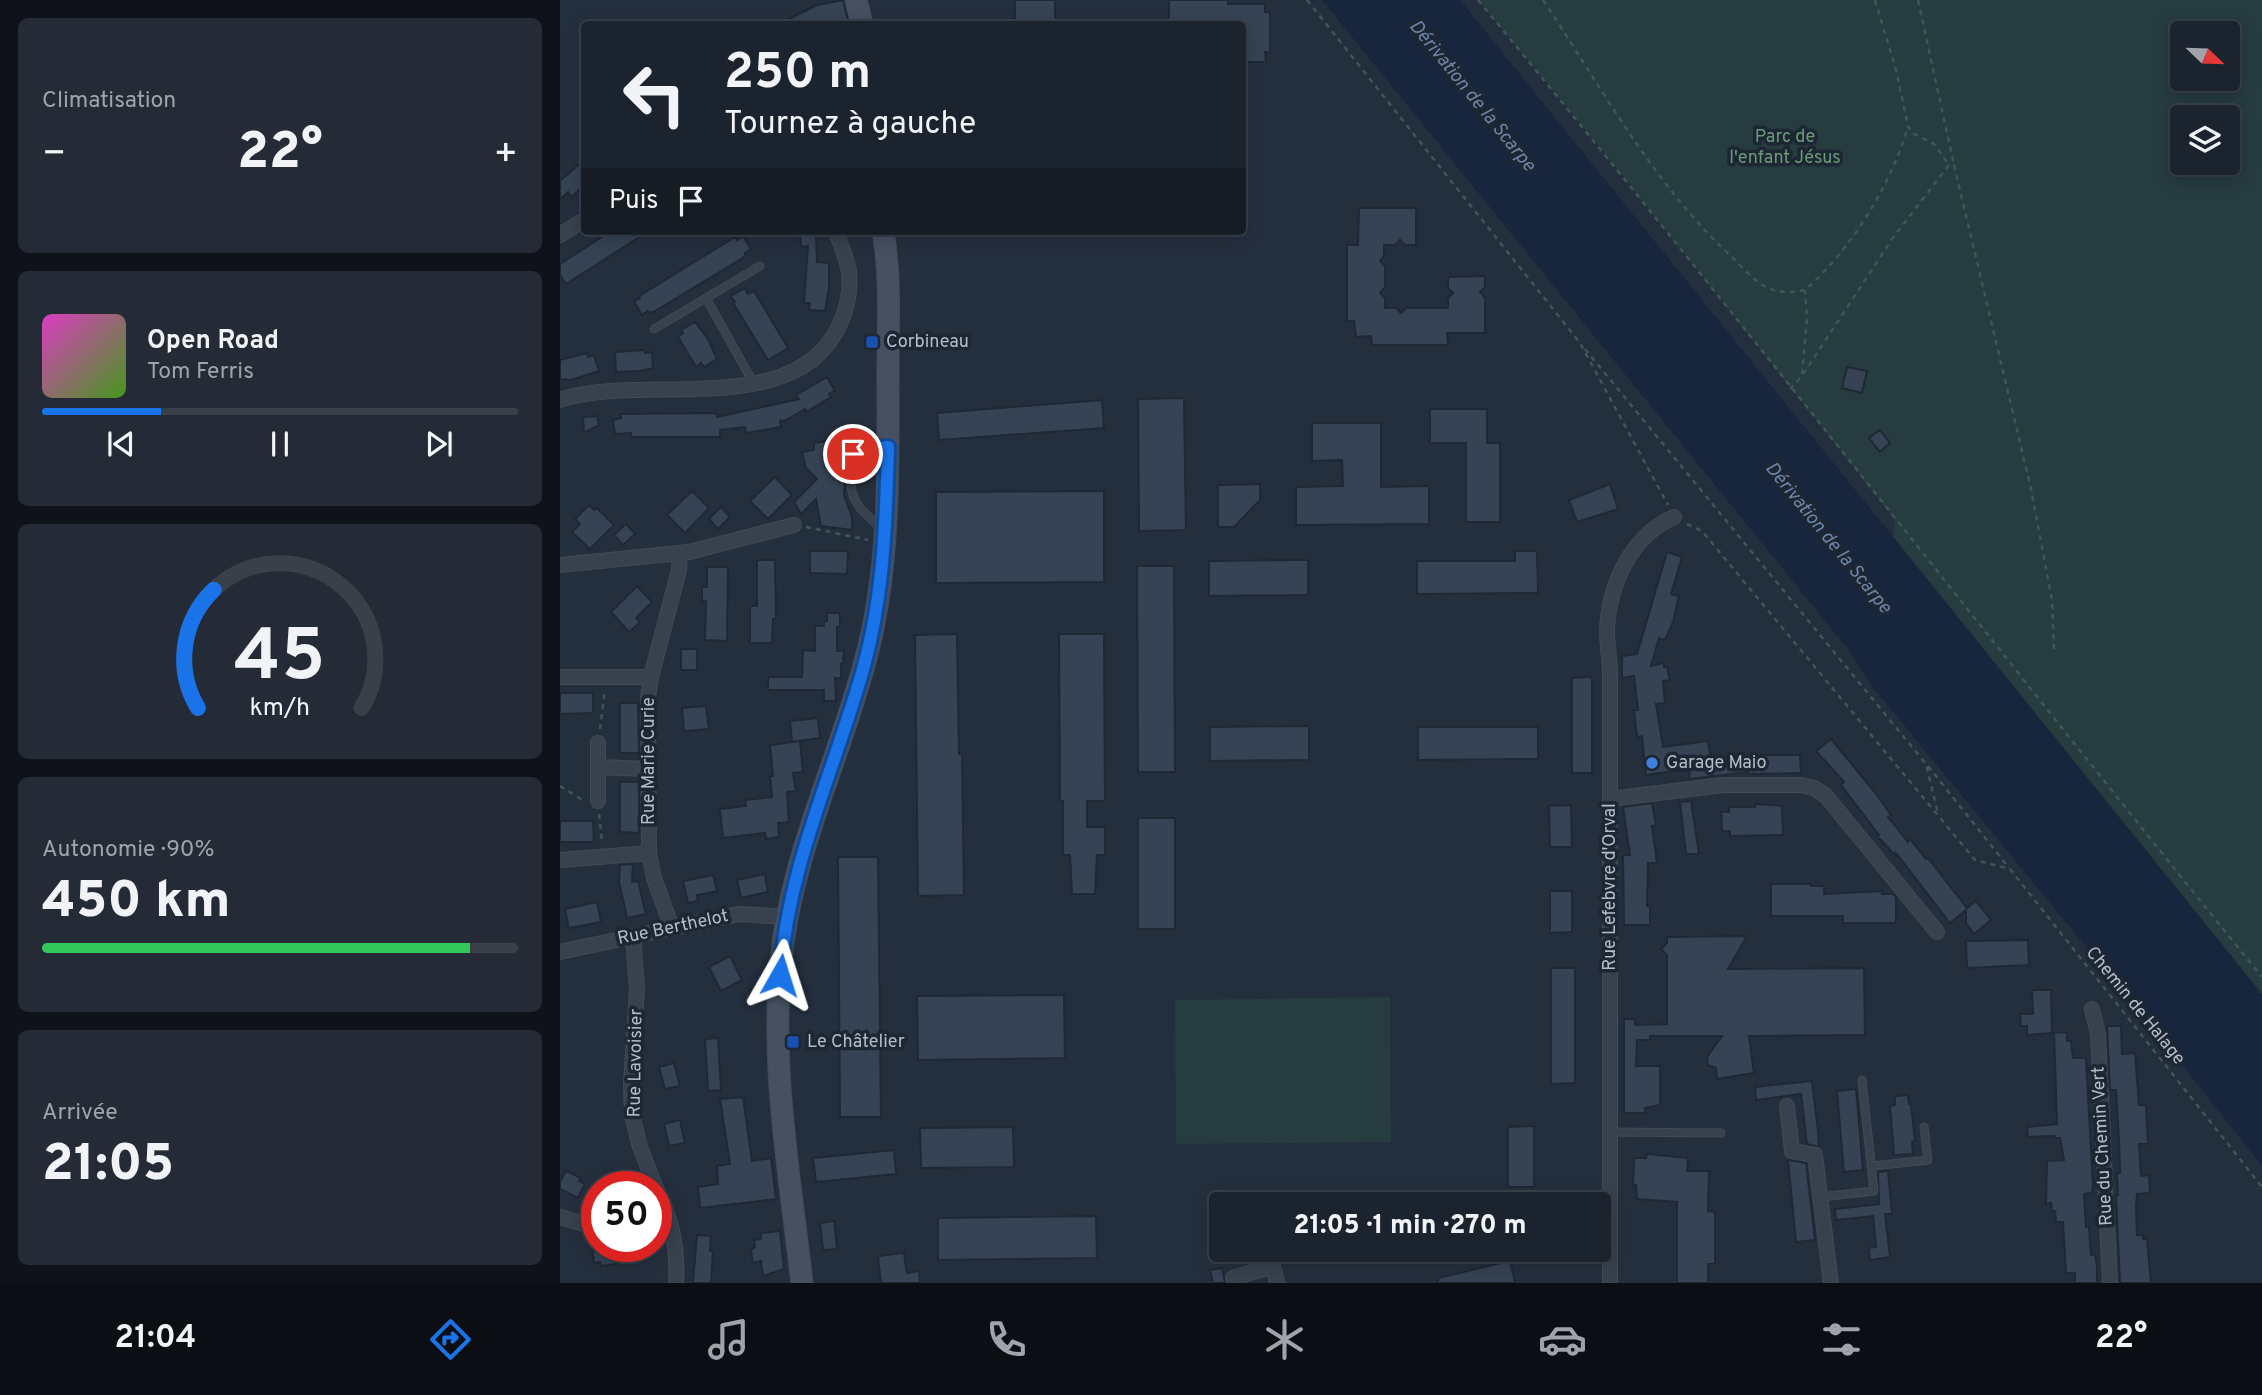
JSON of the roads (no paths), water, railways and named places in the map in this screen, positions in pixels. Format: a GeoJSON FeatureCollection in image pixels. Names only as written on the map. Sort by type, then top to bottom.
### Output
{"type":"FeatureCollection","features":[{"type":"Feature","properties":{"kind":"main road"},"geometry":{"type":"LineString","coordinates":[[856,0],[861,21]]}},
{"type":"Feature","properties":{"kind":"main road"},"geometry":{"type":"LineString","coordinates":[[870,0],[874,21]]}},
{"type":"Feature","properties":{"kind":"main road"},"geometry":{"type":"LineString","coordinates":[[883,235],[887,279]]}},
{"type":"Feature","properties":{"kind":"main road"},"geometry":{"type":"LineString","coordinates":[[802,1283],[780,1083],[778,998],[788,917],[807,834],[865,661],[878,595],[885,538],[888,447],[887,279],[890,235]]}},
{"type":"Feature","properties":{"kind":"street"},"geometry":{"type":"LineString","coordinates":[[560,235],[581,222]]}},
{"type":"Feature","properties":{"kind":"street"},"geometry":{"type":"LineString","coordinates":[[560,400],[604,390],[714,388],[754,384],[783,375],[812,360],[834,336],[845,310],[849,279],[847,263],[837,235]]}},
{"type":"Feature","properties":{"kind":"street","name":"Rue Lefebvre d'Orval"},"geometry":{"type":"LineString","coordinates":[[1610,1283],[1611,674],[1607,630],[1619,578],[1638,543],[1653,528],[1674,517]]}},
{"type":"Feature","properties":{"kind":"street"},"geometry":{"type":"LineString","coordinates":[[560,565],[680,553],[794,525]]}},
{"type":"Feature","properties":{"kind":"street","name":"Rue Marie Curie"},"geometry":{"type":"LineString","coordinates":[[672,928],[654,878],[649,853],[648,690],[679,570],[680,553]]}},
{"type":"Feature","properties":{"kind":"street"},"geometry":{"type":"LineString","coordinates":[[560,677],[651,677]]}},
{"type":"Feature","properties":{"kind":"street"},"geometry":{"type":"LineString","coordinates":[[598,743],[598,801]]}},
{"type":"Feature","properties":{"kind":"street"},"geometry":{"type":"LineString","coordinates":[[598,767],[648,769]]}},
{"type":"Feature","properties":{"kind":"street"},"geometry":{"type":"LineString","coordinates":[[1610,799],[1715,786],[1800,785],[1814,788],[1826,796],[1937,932]]}},
{"type":"Feature","properties":{"kind":"street"},"geometry":{"type":"LineString","coordinates":[[560,860],[649,853]]}},
{"type":"Feature","properties":{"kind":"street","name":"Rue Berthelot"},"geometry":{"type":"LineString","coordinates":[[560,952],[739,914],[788,917]]}},
{"type":"Feature","properties":{"kind":"street","name":"Rue Lavoisier"},"geometry":{"type":"LineString","coordinates":[[633,936],[637,1003],[631,1108],[636,1134],[649,1171]]}},
{"type":"Feature","properties":{"kind":"street","name":"Rue du Chemin Vert"},"geometry":{"type":"LineString","coordinates":[[2092,1009],[2098,1034],[2110,1283]]}},
{"type":"Feature","properties":{"kind":"street"},"geometry":{"type":"LineString","coordinates":[[1787,1107],[1792,1151],[1815,1155],[1831,1283]]}},
{"type":"Feature","properties":{"kind":"street"},"geometry":{"type":"LineString","coordinates":[[560,1217],[581,1223]]}},
{"type":"Feature","properties":{"kind":"street","name":"Rue Lavoisier"},"geometry":{"type":"LineString","coordinates":[[672,1231],[676,1283]]}},
{"type":"Feature","properties":{"kind":"street"},"geometry":{"type":"LineString","coordinates":[[1235,1283],[1233,1278],[1273,1266],[1277,1283]]}},
{"type":"Feature","properties":{"kind":"lane"},"geometry":{"type":"LineString","coordinates":[[654,329],[760,265]]}},
{"type":"Feature","properties":{"kind":"lane"},"geometry":{"type":"LineString","coordinates":[[706,298],[754,384]]}},
{"type":"Feature","properties":{"kind":"lane"},"geometry":{"type":"LineString","coordinates":[[885,538],[858,509],[850,481],[853,454],[888,447]]}},
{"type":"Feature","properties":{"kind":"lane"},"geometry":{"type":"LineString","coordinates":[[1821,1197],[1874,1191],[1862,1080]]}},
{"type":"Feature","properties":{"kind":"lane"},"geometry":{"type":"LineString","coordinates":[[1872,1166],[1927,1160],[1924,1127]]}},
{"type":"Feature","properties":{"kind":"lane"},"geometry":{"type":"LineString","coordinates":[[1610,1132],[1721,1133]]}},
{"type":"Feature","properties":{"kind":"water","name":"Dérivation de la Scarpe"},"geometry":{"type":"Polygon","coordinates":[[[1322,0],[1460,0],[2262,994],[2262,1166],[2160,1037],[1871,685],[1851,653],[1322,0]]]}},
{"type":"Feature","properties":{"kind":"place","name":"Corbineau"},"geometry":{"type":"Point","coordinates":[872,342]}},
{"type":"Feature","properties":{"kind":"place","name":"Garage Maio"},"geometry":{"type":"Point","coordinates":[1652,763]}},
{"type":"Feature","properties":{"kind":"place","name":"Le Châtelier"},"geometry":{"type":"Point","coordinates":[793,1042]}},
{"type":"Feature","properties":{"kind":"park label","name":"Parc de l'enfant Jésus"},"geometry":{"type":"Point","coordinates":[1785,147]}}]}
